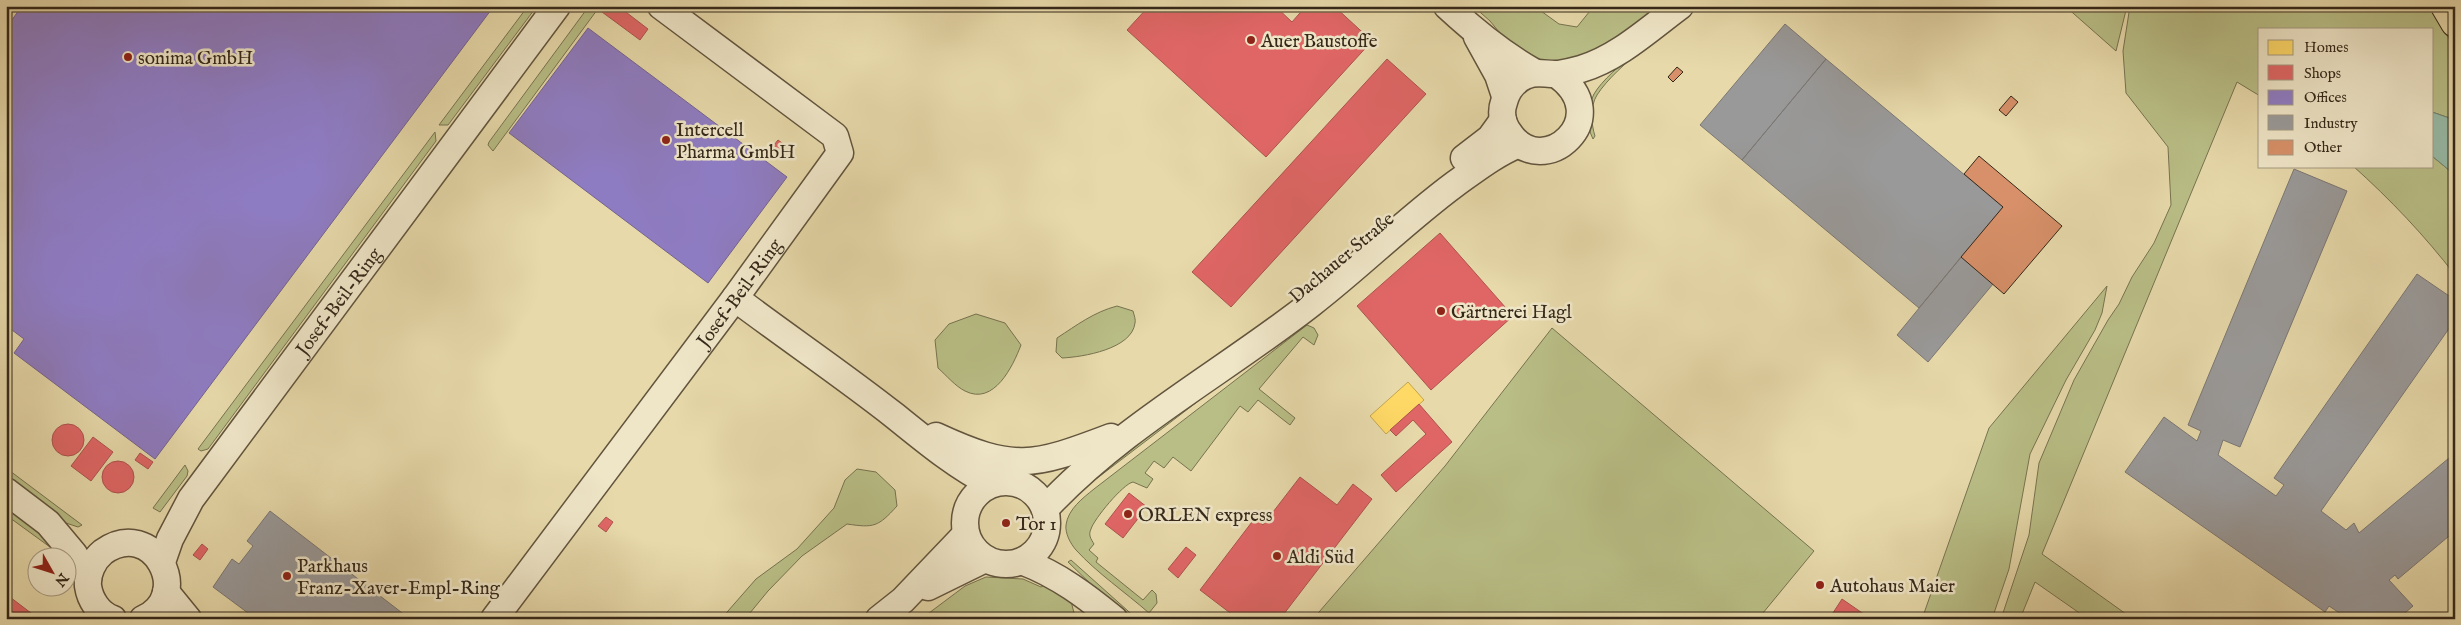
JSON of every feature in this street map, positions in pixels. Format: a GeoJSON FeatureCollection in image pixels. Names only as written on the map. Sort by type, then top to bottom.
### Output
{"type":"FeatureCollection","features":[{"type":"Feature","properties":{"kind":"highway"},"geometry":{"type":"LineString","coordinates":[[2445,6],[2455,23]]}},
{"type":"Feature","properties":{"kind":"street","name":"Josef-Beil-Ring"},"geometry":{"type":"LineString","coordinates":[[162,562],[170,539],[191,499],[557,6]]}},
{"type":"Feature","properties":{"kind":"street","name":"Josef-Beil-Ring"},"geometry":{"type":"LineString","coordinates":[[494,619],[735,298],[840,153],[835,136],[661,6]]}},
{"type":"Feature","properties":{"kind":"street"},"geometry":{"type":"LineString","coordinates":[[1447,6],[1473,30],[1515,61],[1567,82],[1575,91],[1580,105]]}},
{"type":"Feature","properties":{"kind":"street","name":"Dachauer Straße"},"geometry":{"type":"LineString","coordinates":[[1182,397],[1226,350],[1305,288],[1389,215],[1485,142],[1504,108],[1516,81],[1545,73],[1582,69],[1620,51],[1680,6]]}},
{"type":"Feature","properties":{"kind":"street"},"geometry":{"type":"LineString","coordinates":[[1473,30],[1498,75],[1506,130],[1519,144]]}},
{"type":"Feature","properties":{"kind":"street","name":"Dachauer Straße"},"geometry":{"type":"LineString","coordinates":[[1038,499],[1230,365],[1313,302],[1418,212],[1495,155],[1519,144],[1536,150],[1545,150],[1563,144],[1578,127],[1580,105],[1593,84],[1620,51]]}},
{"type":"Feature","properties":{"kind":"street"},"geometry":{"type":"LineString","coordinates":[[735,298],[895,417],[924,442],[966,471],[992,484]]}},
{"type":"Feature","properties":{"kind":"street"},"geometry":{"type":"LineString","coordinates":[[895,417],[978,454],[1018,462],[1044,460],[1144,424]]}},
{"type":"Feature","properties":{"kind":"street"},"geometry":{"type":"LineString","coordinates":[[924,442],[968,505]]}},
{"type":"Feature","properties":{"kind":"street"},"geometry":{"type":"LineString","coordinates":[[1024,562],[1040,548],[1045,539],[1048,524],[1038,499],[1011,482],[992,484],[980,491],[968,505],[965,520],[966,534],[973,548],[985,558],[1004,564],[1024,562],[1050,573],[1090,598],[1114,619]]}},
{"type":"Feature","properties":{"kind":"street"},"geometry":{"type":"LineString","coordinates":[[6,491],[48,522],[85,539],[150,550],[162,562],[167,576],[166,592],[159,606],[147,618]]}},
{"type":"Feature","properties":{"kind":"street","name":"Josef-Beil-Ring"},"geometry":{"type":"LineString","coordinates":[[88,578],[92,565],[100,555],[122,545],[191,499]]}},
{"type":"Feature","properties":{"kind":"street"},"geometry":{"type":"LineString","coordinates":[[48,522],[74,554],[88,578],[89,591],[98,614]]}},
{"type":"Feature","properties":{"kind":"street"},"geometry":{"type":"LineString","coordinates":[[879,619],[903,600],[966,534]]}},
{"type":"Feature","properties":{"kind":"street"},"geometry":{"type":"LineString","coordinates":[[1045,539],[1090,598]]}},
{"type":"Feature","properties":{"kind":"street"},"geometry":{"type":"LineString","coordinates":[[903,600],[985,558]]}},
{"type":"Feature","properties":{"kind":"street"},"geometry":{"type":"LineString","coordinates":[[166,592],[188,619]]}},
{"type":"Feature","properties":{"kind":"green space"},"geometry":{"type":"Polygon","coordinates":[[[528,6],[537,6],[448,125],[439,125],[528,6]]]}},
{"type":"Feature","properties":{"kind":"green space"},"geometry":{"type":"Polygon","coordinates":[[[589,6],[600,6],[493,151],[488,145],[489,142],[589,6]]]}},
{"type":"Feature","properties":{"kind":"green space"},"geometry":{"type":"Polygon","coordinates":[[[1473,6],[1534,6],[1559,24],[1577,27],[1594,6],[1662,6],[1621,37],[1574,63],[1534,60],[1518,55],[1490,21],[1473,6]]]}},
{"type":"Feature","properties":{"kind":"green space"},"geometry":{"type":"Polygon","coordinates":[[[1696,6],[1701,6],[1645,47],[1606,83],[1593,104],[1592,121],[1595,136],[1593,139],[1588,122],[1594,94],[1626,60],[1696,6]]]}},
{"type":"Feature","properties":{"kind":"green space"},"geometry":{"type":"Polygon","coordinates":[[[2065,6],[2127,6],[2116,51],[2065,6]]]}},
{"type":"Feature","properties":{"kind":"green space"},"geometry":{"type":"Polygon","coordinates":[[[2130,6],[2430,6],[2455,49],[2455,120],[2434,113],[2434,28],[2258,28],[2258,95],[2237,82],[2042,554],[2133,619],[2088,619],[2035,582],[2020,619],[2001,619],[2029,535],[2039,463],[2074,380],[2119,304],[2132,277],[2154,243],[2171,205],[2168,147],[2126,93],[2123,51],[2130,6]]]}},
{"type":"Feature","properties":{"kind":"green space"},"geometry":{"type":"Polygon","coordinates":[[[435,132],[436,141],[208,449],[201,451],[198,449],[435,132]]]}},
{"type":"Feature","properties":{"kind":"green space"},"geometry":{"type":"Polygon","coordinates":[[[2434,158],[2455,175],[2455,275],[2407,218],[2355,168],[2434,168],[2434,158]]]}},
{"type":"Feature","properties":{"kind":"green space"},"geometry":{"type":"Polygon","coordinates":[[[2107,286],[2102,313],[2095,330],[2066,380],[2030,454],[2009,569],[1992,619],[1922,619],[1989,428],[2107,286]]]}},
{"type":"Feature","properties":{"kind":"green space"},"geometry":{"type":"Polygon","coordinates":[[[1117,306],[1133,311],[1135,317],[1132,332],[1125,339],[1105,350],[1082,356],[1062,358],[1056,352],[1057,338],[1093,315],[1117,306]]]}},
{"type":"Feature","properties":{"kind":"green space"},"geometry":{"type":"Polygon","coordinates":[[[976,314],[1005,323],[1021,345],[1013,363],[1001,382],[985,393],[975,394],[961,389],[938,368],[935,340],[949,324],[976,314]]]}},
{"type":"Feature","properties":{"kind":"green space"},"geometry":{"type":"Polygon","coordinates":[[[1307,325],[1314,328],[1318,335],[1314,345],[1303,337],[1259,389],[1295,418],[1290,425],[1258,400],[1248,412],[1240,406],[1191,471],[1173,457],[1164,468],[1154,461],[1145,473],[1153,479],[1147,488],[1133,482],[1128,484],[1109,502],[1093,524],[1090,535],[1094,544],[1089,550],[1098,558],[1096,562],[1143,600],[1152,590],[1156,594],[1157,603],[1149,613],[1102,575],[1076,550],[1066,531],[1067,519],[1085,496],[1307,325]]]}},
{"type":"Feature","properties":{"kind":"green space"},"geometry":{"type":"Polygon","coordinates":[[[1552,328],[1814,551],[1758,619],[1313,619],[1445,466],[1552,328]]]}},
{"type":"Feature","properties":{"kind":"green space"},"geometry":{"type":"Polygon","coordinates":[[[1218,386],[1075,495],[1107,465],[1143,436],[1180,409],[1218,386]]]}},
{"type":"Feature","properties":{"kind":"green space"},"geometry":{"type":"Polygon","coordinates":[[[185,465],[188,471],[187,476],[160,512],[153,508],[185,465]]]}},
{"type":"Feature","properties":{"kind":"green space"},"geometry":{"type":"Polygon","coordinates":[[[6,468],[82,525],[78,527],[54,519],[6,482],[6,468]]]}},
{"type":"Feature","properties":{"kind":"green space"},"geometry":{"type":"Polygon","coordinates":[[[857,469],[876,472],[895,490],[897,506],[880,522],[870,526],[847,524],[802,556],[768,591],[745,619],[721,619],[756,579],[797,549],[834,508],[845,480],[857,469]]]}},
{"type":"Feature","properties":{"kind":"green space"},"geometry":{"type":"Polygon","coordinates":[[[6,500],[37,522],[56,548],[51,548],[6,515],[6,500]]]}},
{"type":"Feature","properties":{"kind":"green space"},"geometry":{"type":"Polygon","coordinates":[[[1071,560],[1137,619],[1128,619],[1123,615],[1068,562],[1071,560]]]}},
{"type":"Feature","properties":{"kind":"green space"},"geometry":{"type":"Polygon","coordinates":[[[986,577],[1023,579],[1041,587],[1049,583],[1071,601],[1074,613],[1071,619],[976,619],[968,615],[953,619],[921,619],[965,586],[986,577]]]}},
{"type":"Feature","properties":{"kind":"shaded area"},"geometry":{"type":"Polygon","coordinates":[[[2434,113],[2455,120],[2455,175],[2434,158],[2434,113]]]}},
{"type":"Feature","properties":{"kind":"building: Homes"},"geometry":{"type":"Polygon","coordinates":[[[1408,382],[1424,400],[1386,434],[1370,416],[1408,382]]]}},
{"type":"Feature","properties":{"kind":"building: Shops"},"geometry":{"type":"Polygon","coordinates":[[[606,6],[618,6],[648,29],[640,40],[602,12],[606,6]]]}},
{"type":"Feature","properties":{"kind":"building: Shops"},"geometry":{"type":"Polygon","coordinates":[[[1149,6],[1275,6],[1292,22],[1306,6],[1334,6],[1372,41],[1266,157],[1127,30],[1149,6]]]}},
{"type":"Feature","properties":{"kind":"building: Shops"},"geometry":{"type":"Polygon","coordinates":[[[1387,59],[1426,94],[1231,307],[1192,272],[1387,59]]]}},
{"type":"Feature","properties":{"kind":"building: Shops"},"geometry":{"type":"Polygon","coordinates":[[[778,140],[786,146],[778,157],[770,150],[778,140]]]}},
{"type":"Feature","properties":{"kind":"building: Shops"},"geometry":{"type":"Polygon","coordinates":[[[1440,233],[1513,316],[1431,390],[1357,306],[1440,233]]]}},
{"type":"Feature","properties":{"kind":"building: Shops"},"geometry":{"type":"Polygon","coordinates":[[[1419,404],[1452,442],[1396,492],[1381,475],[1426,434],[1413,420],[1396,436],[1390,430],[1419,404]]]}},
{"type":"Feature","properties":{"kind":"building: Shops"},"geometry":{"type":"Polygon","coordinates":[[[68,424],[74,425],[79,429],[83,434],[83,446],[79,451],[74,455],[68,456],[62,455],[57,451],[53,446],[52,440],[53,434],[57,429],[62,425],[68,424]]]}},
{"type":"Feature","properties":{"kind":"building: Shops"},"geometry":{"type":"Polygon","coordinates":[[[93,437],[113,452],[91,481],[71,466],[93,437]]]}},
{"type":"Feature","properties":{"kind":"building: Shops"},"geometry":{"type":"Polygon","coordinates":[[[140,453],[153,462],[148,469],[135,460],[140,453]]]}},
{"type":"Feature","properties":{"kind":"building: Shops"},"geometry":{"type":"Polygon","coordinates":[[[118,461],[124,462],[129,466],[133,471],[133,483],[129,488],[124,492],[118,493],[112,492],[107,488],[103,483],[102,477],[103,471],[107,466],[112,462],[118,461]]]}},
{"type":"Feature","properties":{"kind":"building: Shops","name":"Aldi Süd"},"geometry":{"type":"Polygon","coordinates":[[[1300,477],[1337,505],[1353,484],[1372,499],[1280,619],[1238,619],[1200,590],[1255,518],[1263,525],[1300,477]]]}},
{"type":"Feature","properties":{"kind":"building: Shops"},"geometry":{"type":"Polygon","coordinates":[[[1129,493],[1147,507],[1123,538],[1105,524],[1129,493]]]}},
{"type":"Feature","properties":{"kind":"building: Shops"},"geometry":{"type":"Polygon","coordinates":[[[606,517],[613,522],[606,532],[598,526],[606,517]]]}},
{"type":"Feature","properties":{"kind":"building: Shops"},"geometry":{"type":"Polygon","coordinates":[[[202,544],[208,549],[200,560],[193,555],[202,544]]]}},
{"type":"Feature","properties":{"kind":"building: Shops"},"geometry":{"type":"Polygon","coordinates":[[[1186,547],[1196,555],[1178,578],[1168,569],[1186,547]]]}},
{"type":"Feature","properties":{"kind":"building: Shops"},"geometry":{"type":"Polygon","coordinates":[[[6,594],[27,610],[39,619],[6,619],[6,594]]]}},
{"type":"Feature","properties":{"kind":"building: Shops"},"geometry":{"type":"Polygon","coordinates":[[[1842,599],[1871,619],[1829,619],[1842,599]]]}},
{"type":"Feature","properties":{"kind":"building: Offices"},"geometry":{"type":"Polygon","coordinates":[[[22,6],[494,6],[155,459],[14,353],[24,339],[12,330],[6,337],[6,28],[22,6]]]}},
{"type":"Feature","properties":{"kind":"building: Offices"},"geometry":{"type":"Polygon","coordinates":[[[588,28],[787,177],[708,283],[509,133],[588,28]]]}},
{"type":"Feature","properties":{"kind":"building: Industry"},"geometry":{"type":"Polygon","coordinates":[[[1785,24],[1826,59],[1742,160],[1700,125],[1785,24]]]}},
{"type":"Feature","properties":{"kind":"building: Industry"},"geometry":{"type":"Polygon","coordinates":[[[1826,59],[2003,207],[1919,308],[1742,160],[1826,59]]]}},
{"type":"Feature","properties":{"kind":"building: Industry"},"geometry":{"type":"Polygon","coordinates":[[[2294,169],[2347,191],[2240,447],[2223,440],[2218,455],[2276,496],[2284,485],[2274,478],[2417,274],[2455,300],[2455,320],[2321,511],[2346,530],[2354,523],[2359,533],[2455,453],[2455,531],[2398,579],[2395,575],[2389,580],[2413,606],[2398,619],[2337,619],[2341,614],[2329,606],[2325,612],[2125,472],[2164,417],[2197,441],[2201,431],[2188,425],[2294,169]]]}},
{"type":"Feature","properties":{"kind":"building: Industry"},"geometry":{"type":"Polygon","coordinates":[[[1961,257],[1993,284],[1928,362],[1897,335],[1961,257]]]}},
{"type":"Feature","properties":{"kind":"building: Industry","name":"Parkhaus Franz-Xaver-Empl-Ring"},"geometry":{"type":"Polygon","coordinates":[[[270,511],[410,619],[256,619],[213,587],[232,559],[239,564],[253,546],[247,541],[270,511]]]}},
{"type":"Feature","properties":{"kind":"building: Other"},"geometry":{"type":"Polygon","coordinates":[[[1677,67],[1683,72],[1673,82],[1668,77],[1677,67]]]}},
{"type":"Feature","properties":{"kind":"building: Other"},"geometry":{"type":"Polygon","coordinates":[[[2011,96],[2018,102],[2006,116],[1999,110],[2011,96]]]}},
{"type":"Feature","properties":{"kind":"building: Other"},"geometry":{"type":"Polygon","coordinates":[[[1979,156],[2062,226],[2004,294],[1961,257],[2003,207],[1964,174],[1979,156]]]}},
{"type":"Feature","properties":{"kind":"place","name":"Auer Baustoffe"},"geometry":{"type":"Point","coordinates":[1251,40]}},
{"type":"Feature","properties":{"kind":"place","name":"sonima GmbH"},"geometry":{"type":"Point","coordinates":[128,57]}},
{"type":"Feature","properties":{"kind":"place","name":"Intercell Pharma GmbH"},"geometry":{"type":"Point","coordinates":[666,140]}},
{"type":"Feature","properties":{"kind":"place","name":"Gärtnerei Hagl"},"geometry":{"type":"Point","coordinates":[1441,311]}},
{"type":"Feature","properties":{"kind":"place","name":"ORLEN express"},"geometry":{"type":"Point","coordinates":[1128,514]}},
{"type":"Feature","properties":{"kind":"place","name":"Tor 1"},"geometry":{"type":"Point","coordinates":[1006,523]}},
{"type":"Feature","properties":{"kind":"place","name":"Aldi Süd"},"geometry":{"type":"Point","coordinates":[1277,556]}},
{"type":"Feature","properties":{"kind":"place","name":"Parkhaus Franz-Xaver-Empl-Ring"},"geometry":{"type":"Point","coordinates":[287,576]}},
{"type":"Feature","properties":{"kind":"place","name":"Autohaus Maier"},"geometry":{"type":"Point","coordinates":[1820,585]}}]}
